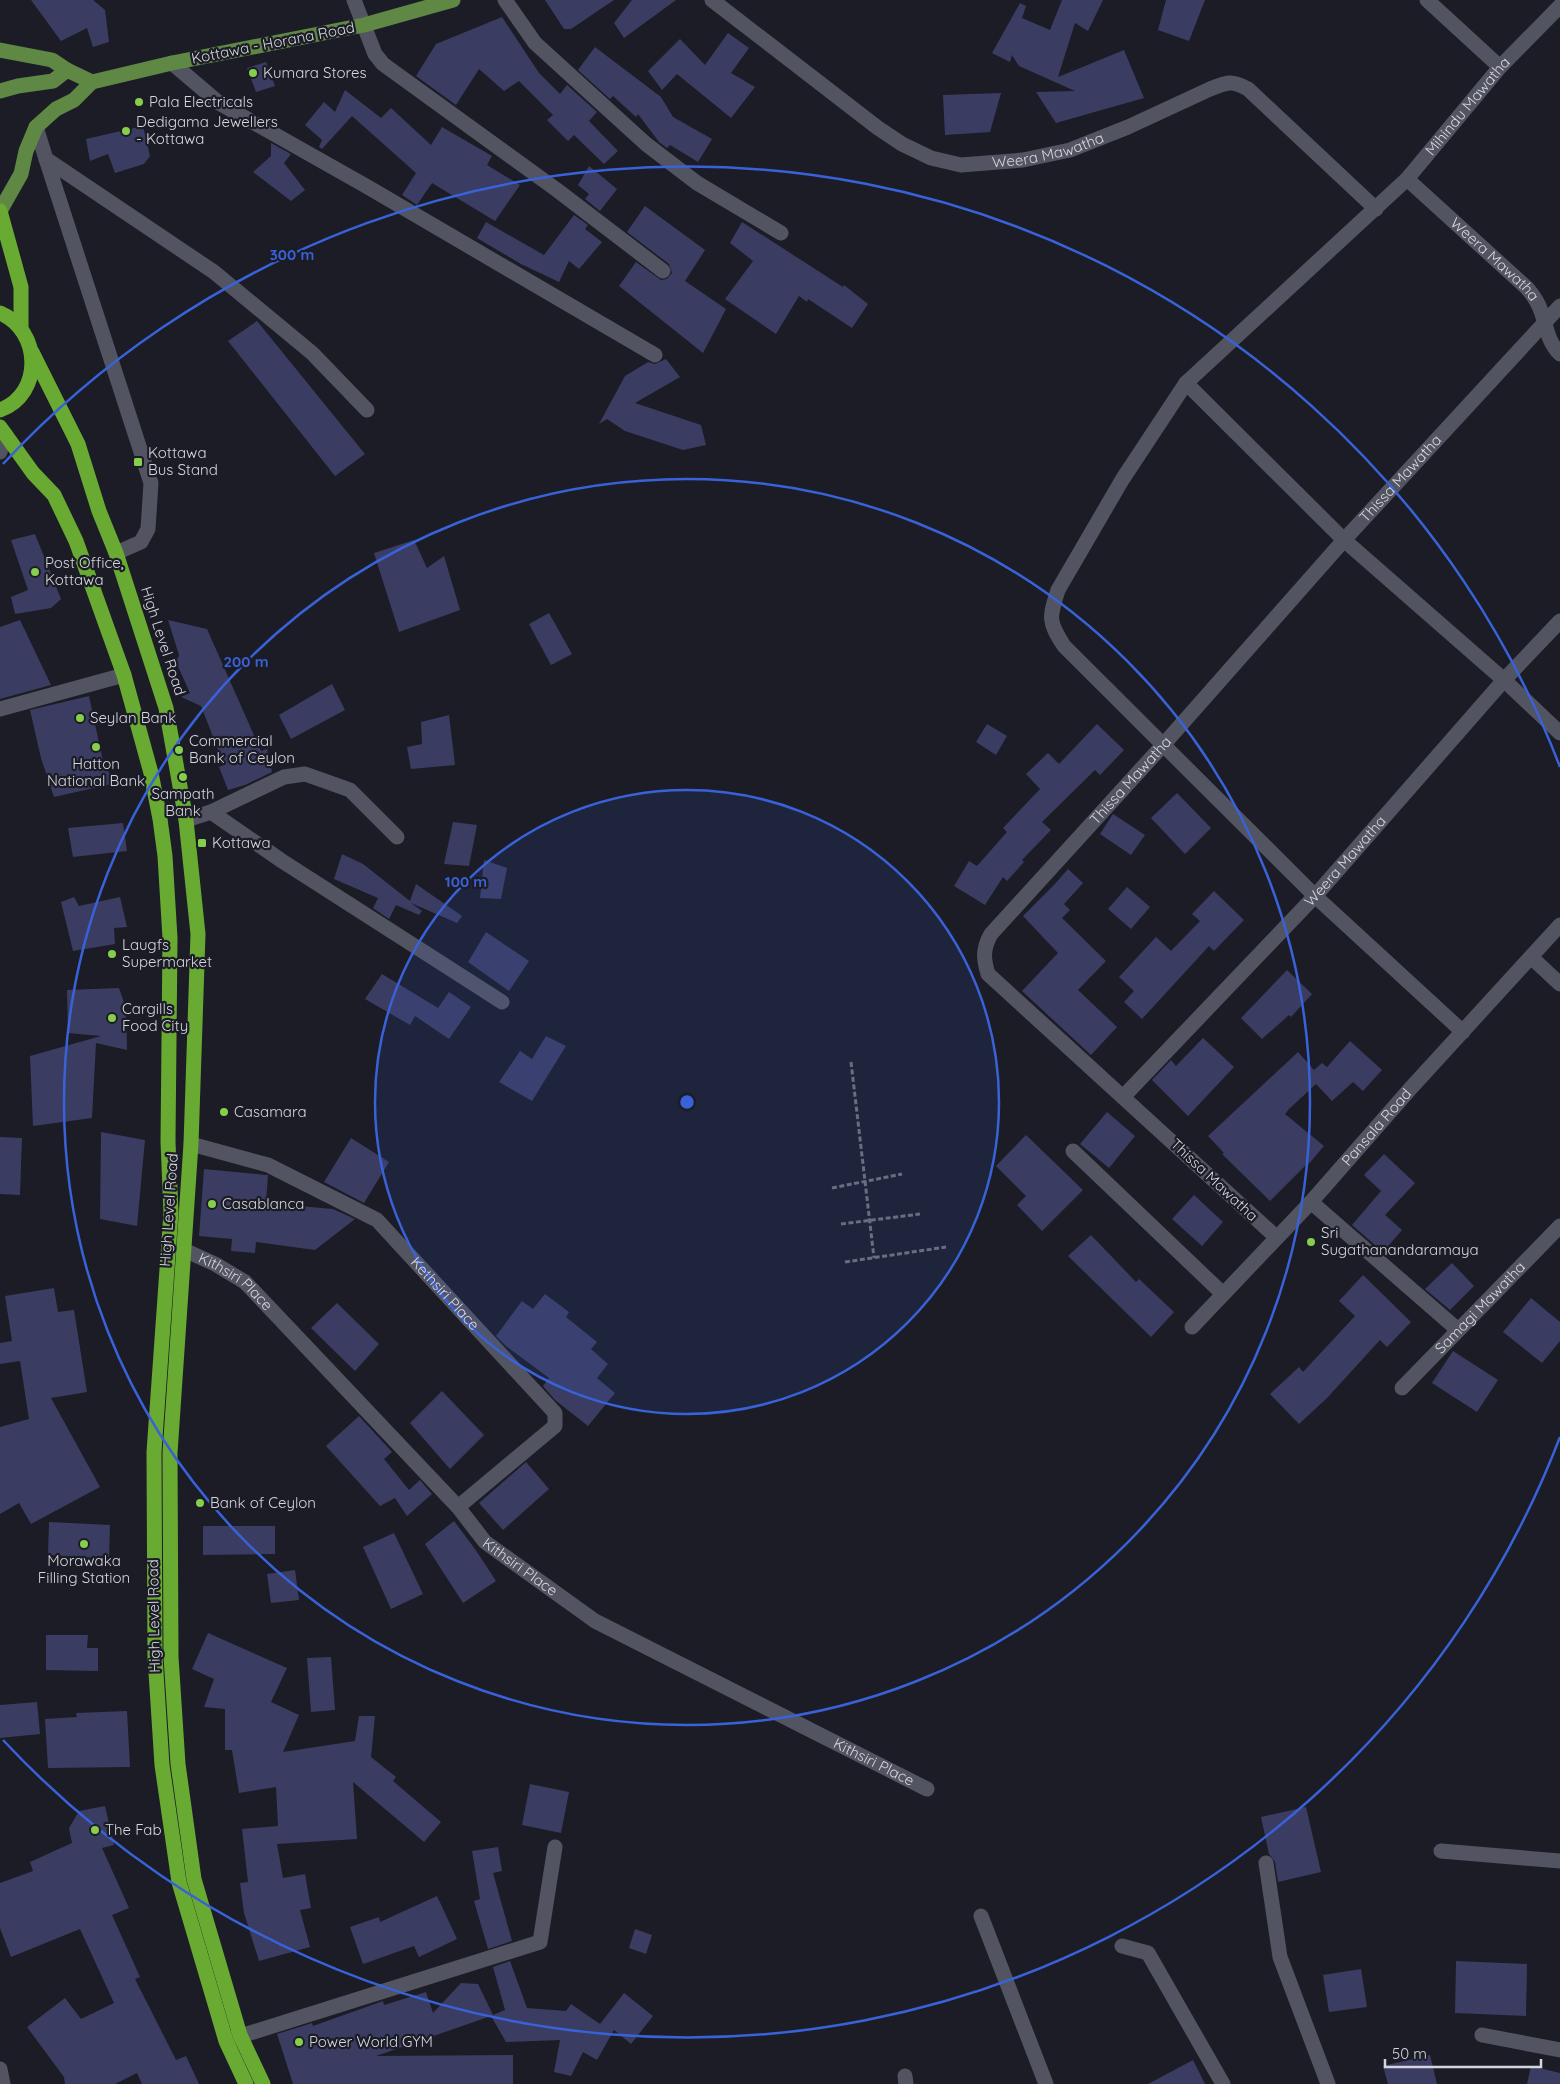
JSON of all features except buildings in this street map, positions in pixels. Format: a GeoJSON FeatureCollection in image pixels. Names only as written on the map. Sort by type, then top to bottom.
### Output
{"type":"FeatureCollection","features":[{"type":"Feature","properties":{"kind":"highway"},"geometry":{"type":"LineString","coordinates":[[0,211],[21,287],[21,328]]}},
{"type":"Feature","properties":{"kind":"highway"},"geometry":{"type":"LineString","coordinates":[[0,313],[8,316],[21,328]]}},
{"type":"Feature","properties":{"kind":"highway","name":"High Level Road"},"geometry":{"type":"LineString","coordinates":[[21,328],[78,444],[99,511],[116,553],[166,708],[186,820],[198,934],[191,1144],[170,1453],[171,1657],[178,1764],[194,1879],[240,2035],[263,2084]]}},
{"type":"Feature","properties":{"kind":"highway"},"geometry":{"type":"LineString","coordinates":[[0,410],[19,398],[28,384],[32,368],[32,352]]}},
{"type":"Feature","properties":{"kind":"highway","name":"High Level Road"},"geometry":{"type":"LineString","coordinates":[[2,431],[33,473],[54,495],[76,541],[124,675],[151,774],[160,819],[165,856],[170,938],[168,1142],[171,1214],[154,1452],[155,1657],[162,1765],[179,1882],[226,2041],[246,2084]]}},
{"type":"Feature","properties":{"kind":"main road","name":"Kottawa - Horana Road"},"geometry":{"type":"LineString","coordinates":[[92,82],[172,62],[364,25],[453,0]]}},
{"type":"Feature","properties":{"kind":"main road"},"geometry":{"type":"LineString","coordinates":[[0,50],[52,60],[67,70],[92,82],[74,100],[56,109],[36,127],[26,151],[20,174],[0,211]]}},
{"type":"Feature","properties":{"kind":"main road"},"geometry":{"type":"LineString","coordinates":[[0,91],[26,84],[53,80],[67,70]]}},
{"type":"Feature","properties":{"kind":"street"},"geometry":{"type":"LineString","coordinates":[[354,0],[375,54],[383,64],[557,190],[663,271]]}},
{"type":"Feature","properties":{"kind":"street"},"geometry":{"type":"LineString","coordinates":[[505,0],[535,43],[646,144],[697,183],[781,233]]}},
{"type":"Feature","properties":{"kind":"street","name":"Weera Mawatha"},"geometry":{"type":"LineString","coordinates":[[712,0],[878,128],[902,144],[931,158],[961,165],[1023,160],[1070,150],[1128,127],[1224,83],[1235,82],[1248,89],[1376,209]]}},
{"type":"Feature","properties":{"kind":"street"},"geometry":{"type":"LineString","coordinates":[[1427,0],[1500,67]]}},
{"type":"Feature","properties":{"kind":"street","name":"Mihindu Mawatha"},"geometry":{"type":"LineString","coordinates":[[1463,1032],[1315,896],[1064,646],[1052,627],[1052,609],[1058,590],[1112,497],[1186,384],[1407,179],[1500,67],[1560,6]]}},
{"type":"Feature","properties":{"kind":"street"},"geometry":{"type":"LineString","coordinates":[[172,62],[218,103],[374,191],[655,355]]}},
{"type":"Feature","properties":{"kind":"street"},"geometry":{"type":"LineString","coordinates":[[36,127],[151,483],[148,529],[141,542],[116,553]]}},
{"type":"Feature","properties":{"kind":"street"},"geometry":{"type":"LineString","coordinates":[[46,159],[214,272],[312,353],[367,410]]}},
{"type":"Feature","properties":{"kind":"street","name":"Weera Mawatha"},"geometry":{"type":"LineString","coordinates":[[1407,179],[1527,288],[1536,299],[1550,342],[1560,354]]}},
{"type":"Feature","properties":{"kind":"street","name":"Thissa Mawatha"},"geometry":{"type":"LineString","coordinates":[[1276,1237],[988,974],[983,959],[985,944],[991,934],[1164,744],[1344,540],[1560,306]]}},
{"type":"Feature","properties":{"kind":"street"},"geometry":{"type":"LineString","coordinates":[[1186,384],[1344,540],[1504,680],[1560,733]]}},
{"type":"Feature","properties":{"kind":"street"},"geometry":{"type":"LineString","coordinates":[[0,452],[2,431]]}},
{"type":"Feature","properties":{"kind":"street","name":"Weera Mawatha"},"geometry":{"type":"LineString","coordinates":[[1123,1096],[1315,896],[1504,680],[1560,621]]}},
{"type":"Feature","properties":{"kind":"street"},"geometry":{"type":"LineString","coordinates":[[0,709],[124,675]]}},
{"type":"Feature","properties":{"kind":"street"},"geometry":{"type":"LineString","coordinates":[[186,820],[211,812],[284,777],[305,774],[350,790],[397,836]]}},
{"type":"Feature","properties":{"kind":"street"},"geometry":{"type":"LineString","coordinates":[[211,812],[282,861],[502,1002]]}},
{"type":"Feature","properties":{"kind":"street","name":"Pansala Road"},"geometry":{"type":"LineString","coordinates":[[1192,1327],[1311,1202],[1560,925]]}},
{"type":"Feature","properties":{"kind":"street"},"geometry":{"type":"LineString","coordinates":[[1531,957],[1560,984]]}},
{"type":"Feature","properties":{"kind":"street","name":"Kethsiri Place"},"geometry":{"type":"LineString","coordinates":[[191,1144],[268,1165],[377,1220],[555,1412],[556,1426],[458,1507]]}},
{"type":"Feature","properties":{"kind":"street"},"geometry":{"type":"LineString","coordinates":[[1073,1151],[1222,1294]]}},
{"type":"Feature","properties":{"kind":"street"},"geometry":{"type":"LineString","coordinates":[[1311,1202],[1458,1330]]}},
{"type":"Feature","properties":{"kind":"street","name":"Samagi Mawatha"},"geometry":{"type":"LineString","coordinates":[[1402,1388],[1560,1226]]}},
{"type":"Feature","properties":{"kind":"street","name":"Kithsiri Place"},"geometry":{"type":"LineString","coordinates":[[184,1250],[215,1264],[245,1282],[458,1507],[485,1542],[595,1621],[928,1789]]}},
{"type":"Feature","properties":{"kind":"street"},"geometry":{"type":"LineString","coordinates":[[226,2041],[240,2035],[540,1942],[555,1847]]}},
{"type":"Feature","properties":{"kind":"street"},"geometry":{"type":"LineString","coordinates":[[1441,1851],[1560,1861]]}},
{"type":"Feature","properties":{"kind":"street"},"geometry":{"type":"LineString","coordinates":[[1266,1863],[1280,1957],[1328,2084]]}},
{"type":"Feature","properties":{"kind":"street"},"geometry":{"type":"LineString","coordinates":[[981,1916],[1046,2084]]}},
{"type":"Feature","properties":{"kind":"street"},"geometry":{"type":"LineString","coordinates":[[1122,1946],[1148,1953],[1223,2084]]}},
{"type":"Feature","properties":{"kind":"street"},"geometry":{"type":"LineString","coordinates":[[1482,2035],[1560,2050]]}},
{"type":"Feature","properties":{"kind":"street"},"geometry":{"type":"LineString","coordinates":[[0,2069],[3,2084]]}},
{"type":"Feature","properties":{"kind":"path"},"geometry":{"type":"LineString","coordinates":[[851,1062],[874,1258]]}},
{"type":"Feature","properties":{"kind":"path"},"geometry":{"type":"LineString","coordinates":[[832,1188],[902,1174]]}},
{"type":"Feature","properties":{"kind":"path"},"geometry":{"type":"LineString","coordinates":[[841,1224],[920,1214]]}},
{"type":"Feature","properties":{"kind":"path"},"geometry":{"type":"LineString","coordinates":[[845,1262],[946,1247]]}},
{"type":"Feature","properties":{"kind":"place","name":"Kumara Stores"},"geometry":{"type":"Point","coordinates":[253,73]}},
{"type":"Feature","properties":{"kind":"place","name":"Pala Electricals"},"geometry":{"type":"Point","coordinates":[139,102]}},
{"type":"Feature","properties":{"kind":"place","name":"Dedigama Jewellers - Kottawa"},"geometry":{"type":"Point","coordinates":[126,131]}},
{"type":"Feature","properties":{"kind":"place","name":"Kottawa Bus Stand"},"geometry":{"type":"Point","coordinates":[138,462]}},
{"type":"Feature","properties":{"kind":"place","name":"Post Office, Kottawa"},"geometry":{"type":"Point","coordinates":[35,572]}},
{"type":"Feature","properties":{"kind":"place","name":"Seylan Bank"},"geometry":{"type":"Point","coordinates":[80,718]}},
{"type":"Feature","properties":{"kind":"place","name":"Hatton National Bank"},"geometry":{"type":"Point","coordinates":[96,747]}},
{"type":"Feature","properties":{"kind":"place","name":"Commercial Bank of Ceylon"},"geometry":{"type":"Point","coordinates":[179,750]}},
{"type":"Feature","properties":{"kind":"place","name":"Sampath Bank"},"geometry":{"type":"Point","coordinates":[183,777]}},
{"type":"Feature","properties":{"kind":"place","name":"Kottawa"},"geometry":{"type":"Point","coordinates":[202,843]}},
{"type":"Feature","properties":{"kind":"place","name":"Laugfs Supermarket"},"geometry":{"type":"Point","coordinates":[112,954]}},
{"type":"Feature","properties":{"kind":"place","name":"Cargills Food City"},"geometry":{"type":"Point","coordinates":[112,1018]}},
{"type":"Feature","properties":{"kind":"place","name":"Casamara"},"geometry":{"type":"Point","coordinates":[224,1112]}},
{"type":"Feature","properties":{"kind":"place","name":"Casablanca"},"geometry":{"type":"Point","coordinates":[212,1204]}},
{"type":"Feature","properties":{"kind":"place","name":"Sri Sugathanandaramaya"},"geometry":{"type":"Point","coordinates":[1311,1242]}},
{"type":"Feature","properties":{"kind":"place","name":"Bank of Ceylon"},"geometry":{"type":"Point","coordinates":[200,1503]}},
{"type":"Feature","properties":{"kind":"place","name":"Morawaka Filling Station"},"geometry":{"type":"Point","coordinates":[84,1544]}},
{"type":"Feature","properties":{"kind":"place","name":"The Fab"},"geometry":{"type":"Point","coordinates":[95,1830]}},
{"type":"Feature","properties":{"kind":"place","name":"Power World GYM"},"geometry":{"type":"Point","coordinates":[299,2042]}}]}
